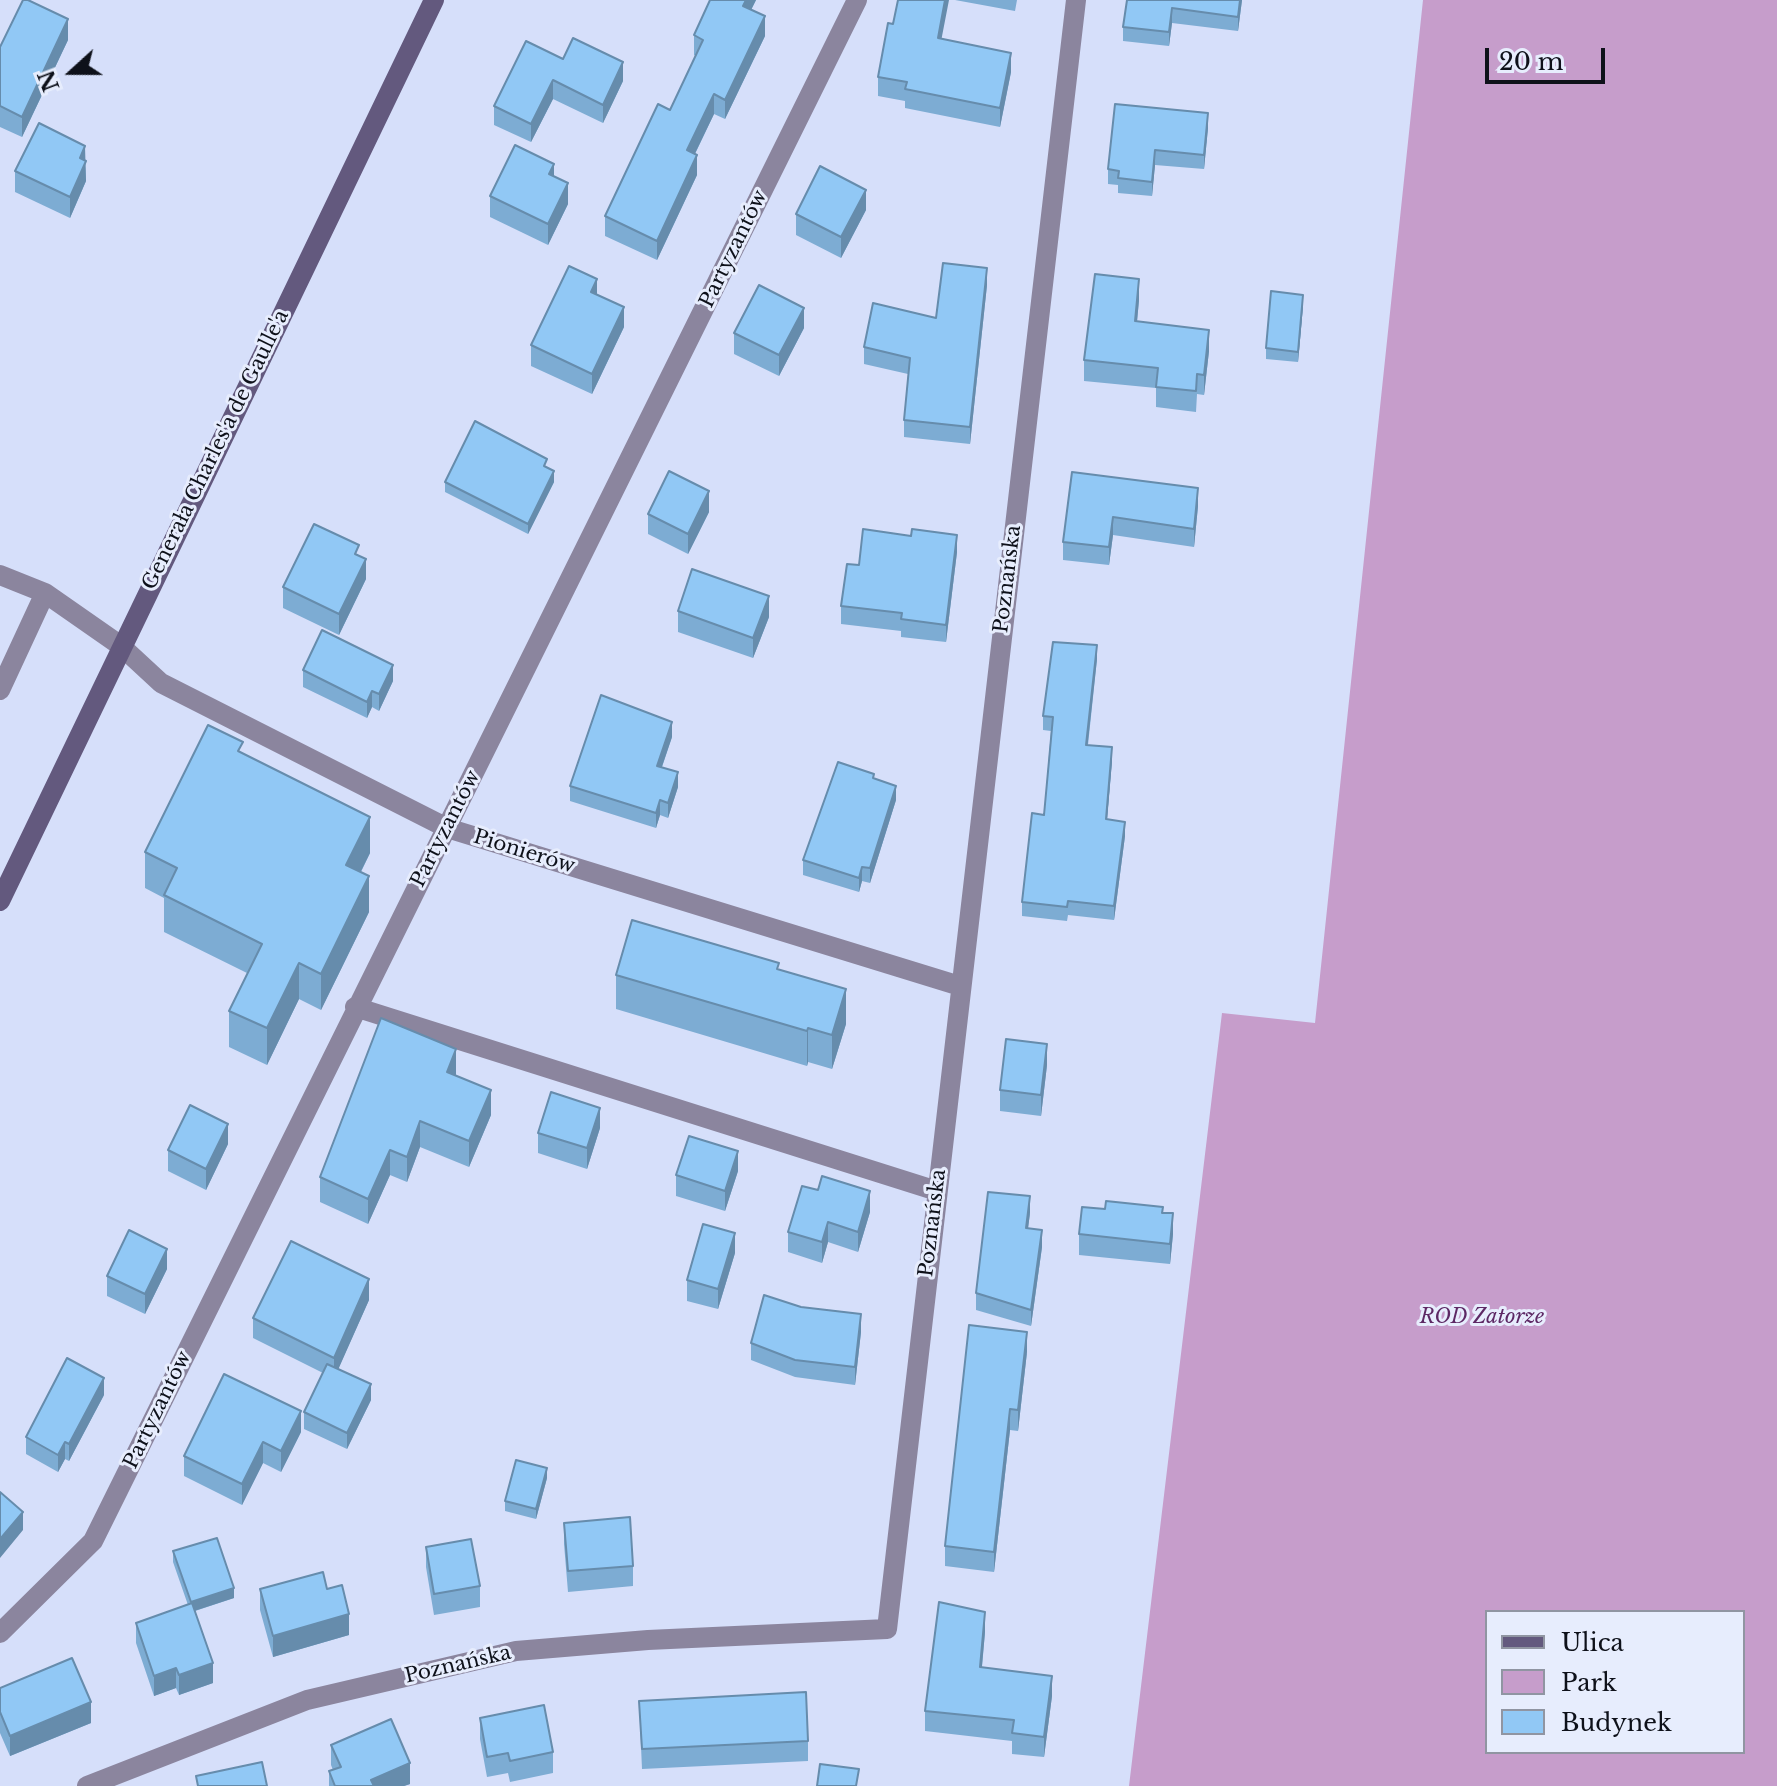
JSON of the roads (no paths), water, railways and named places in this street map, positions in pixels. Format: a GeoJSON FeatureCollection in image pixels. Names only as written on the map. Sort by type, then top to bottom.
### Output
{"type":"FeatureCollection","features":[{"type":"Feature","properties":{"kind":"main road","name":"Generała Charles'a de Gaulle'a"},"geometry":{"type":"LineString","coordinates":[[0,901],[434,0]]}},
{"type":"Feature","properties":{"kind":"street","name":"Partyzantów"},"geometry":{"type":"LineString","coordinates":[[0,1633],[93,1541],[355,1007],[447,828],[857,0]]}},
{"type":"Feature","properties":{"kind":"street","name":"Poznańska"},"geometry":{"type":"LineString","coordinates":[[87,1786],[307,1700],[516,1651],[648,1640],[887,1629],[1076,0]]}},
{"type":"Feature","properties":{"kind":"street","name":"Pionierów"},"geometry":{"type":"LineString","coordinates":[[0,575],[45,593],[121,646],[161,683],[447,828],[960,986]]}},
{"type":"Feature","properties":{"kind":"street"},"geometry":{"type":"LineString","coordinates":[[0,690],[45,593]]}},
{"type":"Feature","properties":{"kind":"street"},"geometry":{"type":"LineString","coordinates":[[355,1007],[937,1191]]}},
{"type":"Feature","properties":{"kind":"park label","name":"ROD Zatorze"},"geometry":{"type":"Point","coordinates":[1482,1317]}}]}
